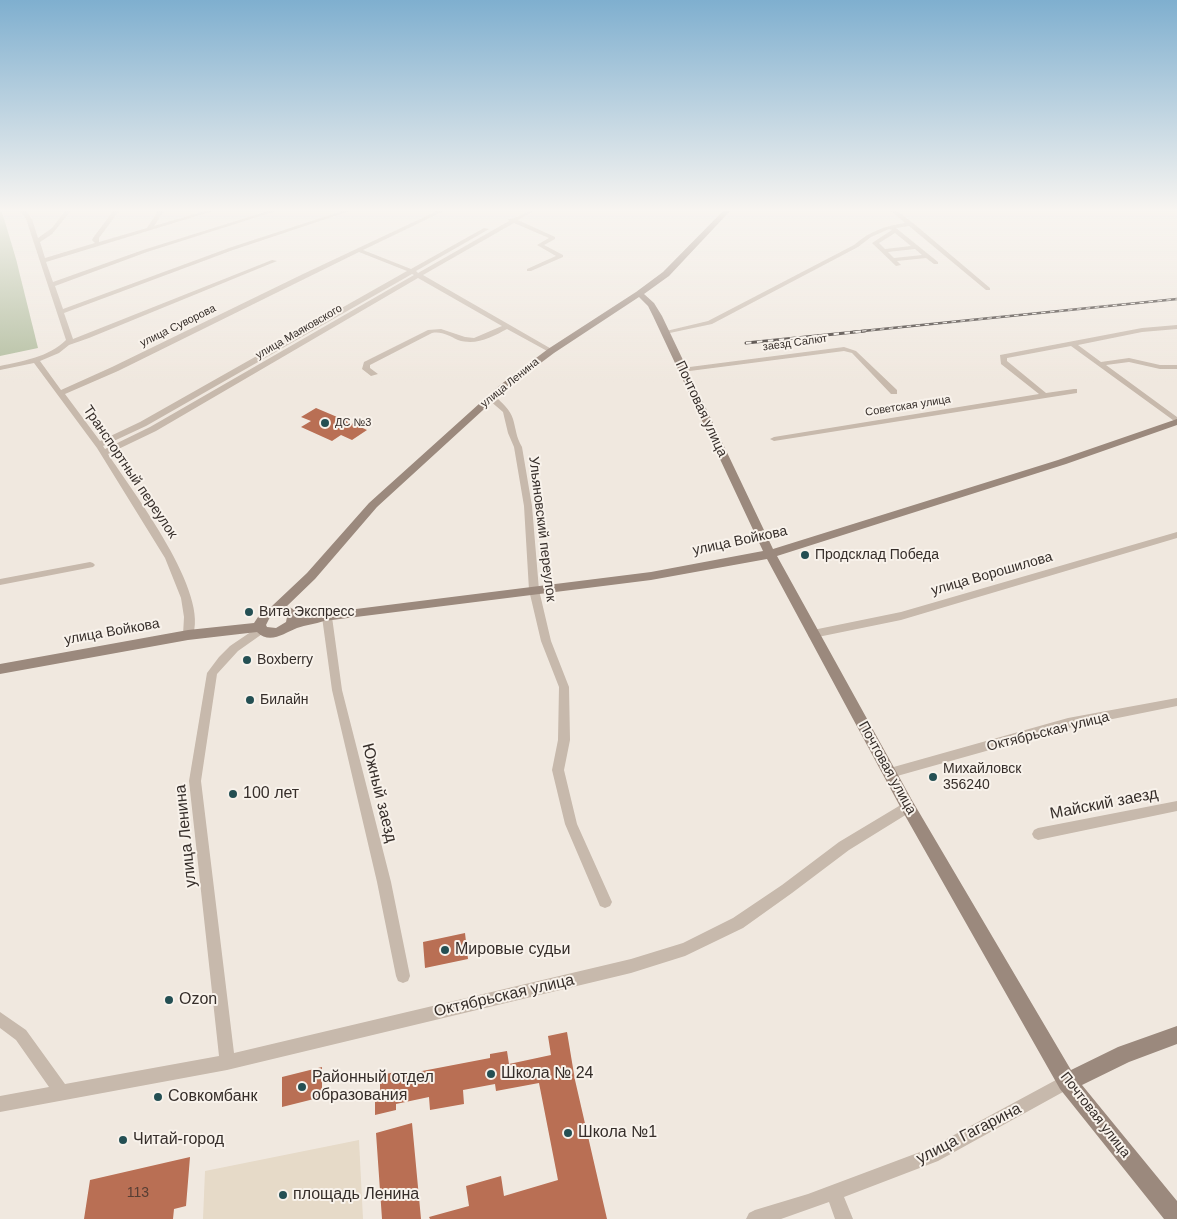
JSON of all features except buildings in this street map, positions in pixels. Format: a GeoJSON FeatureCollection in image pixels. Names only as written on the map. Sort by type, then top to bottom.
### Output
{"type":"FeatureCollection","features":[{"type":"Feature","properties":{"kind":"main road","name":"улица Ленина"},"geometry":{"type":"LineString","coordinates":[[261,625],[311,576],[373,505],[425,456],[492,398],[551,351],[626,303],[673,268]]}},
{"type":"Feature","properties":{"kind":"main road","name":"Почтовая улица"},"geometry":{"type":"LineString","coordinates":[[639,294],[645,297],[650,304],[665,332],[770,554],[813,634],[908,807],[1067,1082],[1177,1218]]}},
{"type":"Feature","properties":{"kind":"main road"},"geometry":{"type":"LineString","coordinates":[[626,303],[641,302],[650,304]]}},
{"type":"Feature","properties":{"kind":"main road","name":"улица Войкова"},"geometry":{"type":"LineString","coordinates":[[0,668],[188,635],[229,631],[261,625],[266,632],[278,633],[292,617],[325,617],[651,576],[770,554],[1062,462],[1177,421]]}},
{"type":"Feature","properties":{"kind":"main road","name":"улица Ленина"},"geometry":{"type":"LineString","coordinates":[[292,617],[311,576]]}},
{"type":"Feature","properties":{"kind":"main road"},"geometry":{"type":"LineString","coordinates":[[276,610],[292,617]]}},
{"type":"Feature","properties":{"kind":"main road","name":"улица Гагарина"},"geometry":{"type":"LineString","coordinates":[[1067,1082],[1125,1054],[1177,1035]]}},
{"type":"Feature","properties":{"kind":"street"},"geometry":{"type":"LineString","coordinates":[[45,268],[69,333],[68,343]]}},
{"type":"Feature","properties":{"kind":"street"},"geometry":{"type":"LineString","coordinates":[[51,285],[98,268]]}},
{"type":"Feature","properties":{"kind":"street"},"geometry":{"type":"LineString","coordinates":[[60,312],[181,268]]}},
{"type":"Feature","properties":{"kind":"street"},"geometry":{"type":"LineString","coordinates":[[0,368],[36,361],[68,343],[257,268]]}},
{"type":"Feature","properties":{"kind":"street","name":"улица Суворова"},"geometry":{"type":"LineString","coordinates":[[59,394],[320,268]]}},
{"type":"Feature","properties":{"kind":"street"},"geometry":{"type":"LineString","coordinates":[[403,268],[419,275],[551,351]]}},
{"type":"Feature","properties":{"kind":"street","name":"улица Маяковского"},"geometry":{"type":"LineString","coordinates":[[101,449],[417,268]]}},
{"type":"Feature","properties":{"kind":"street","name":"улица Маяковского"},"geometry":{"type":"LineString","coordinates":[[101,449],[153,429],[431,268]]}},
{"type":"Feature","properties":{"kind":"street"},"geometry":{"type":"LineString","coordinates":[[529,270],[534,268]]}},
{"type":"Feature","properties":{"kind":"street"},"geometry":{"type":"LineString","coordinates":[[665,332],[710,322],[814,268]]}},
{"type":"Feature","properties":{"kind":"street"},"geometry":{"type":"LineString","coordinates":[[963,268],[988,289]]}},
{"type":"Feature","properties":{"kind":"street"},"geometry":{"type":"LineString","coordinates":[[374,374],[366,369],[367,364],[430,331],[440,330],[472,340],[507,326]]}},
{"type":"Feature","properties":{"kind":"street"},"geometry":{"type":"LineString","coordinates":[[1045,396],[1002,360],[1005,356],[1142,330],[1177,327]]}},
{"type":"Feature","properties":{"kind":"street"},"geometry":{"type":"LineString","coordinates":[[1071,343],[1177,421]]}},
{"type":"Feature","properties":{"kind":"street","name":"заезд Салют"},"geometry":{"type":"LineString","coordinates":[[682,370],[844,349],[854,352],[894,392]]}},
{"type":"Feature","properties":{"kind":"street"},"geometry":{"type":"LineString","coordinates":[[1101,364],[1129,360],[1160,367],[1177,367]]}},
{"type":"Feature","properties":{"kind":"street","name":"Транспортный переулок"},"geometry":{"type":"LineString","coordinates":[[36,361],[101,449],[169,553],[188,602],[191,624],[188,635]]}},
{"type":"Feature","properties":{"kind":"street","name":"Советская улица"},"geometry":{"type":"LineString","coordinates":[[774,439],[1074,392]]}},
{"type":"Feature","properties":{"kind":"street","name":"Ульяновский переулок"},"geometry":{"type":"LineString","coordinates":[[492,398],[504,406],[511,417],[513,440],[518,447],[528,506],[534,590],[546,641],[564,687],[564,740],[558,770],[571,824],[605,902]]}},
{"type":"Feature","properties":{"kind":"street","name":"улица Ворошилова"},"geometry":{"type":"LineString","coordinates":[[813,634],[902,616],[1177,535]]}},
{"type":"Feature","properties":{"kind":"street"},"geometry":{"type":"LineString","coordinates":[[0,582],[90,565]]}},
{"type":"Feature","properties":{"kind":"street","name":"Южный заезд"},"geometry":{"type":"LineString","coordinates":[[325,617],[336,690],[384,882],[402,976]]}},
{"type":"Feature","properties":{"kind":"street","name":"улица Ленина"},"geometry":{"type":"LineString","coordinates":[[227,1062],[195,781],[212,673],[221,660],[234,647],[261,625]]}},
{"type":"Feature","properties":{"kind":"street","name":"Октябрьская улица"},"geometry":{"type":"LineString","coordinates":[[890,773],[1068,724],[1177,702]]}},
{"type":"Feature","properties":{"kind":"street","name":"Майский заезд"},"geometry":{"type":"LineString","coordinates":[[1038,834],[1177,806]]}},
{"type":"Feature","properties":{"kind":"street","name":"Октябрьская улица"},"geometry":{"type":"LineString","coordinates":[[0,1104],[227,1062],[631,966],[685,949],[738,923],[844,846],[908,807]]}},
{"type":"Feature","properties":{"kind":"street"},"geometry":{"type":"LineString","coordinates":[[0,1019],[21,1035],[62,1093]]}},
{"type":"Feature","properties":{"kind":"street","name":"улица Гагарина"},"geometry":{"type":"LineString","coordinates":[[755,1219],[932,1155],[1067,1082]]}},
{"type":"Feature","properties":{"kind":"street"},"geometry":{"type":"LineString","coordinates":[[834,1192],[844,1219]]}},
{"type":"Feature","properties":{"kind":"green space"},"geometry":{"type":"Polygon","coordinates":[[[0,268],[18,268],[38,348],[0,356],[0,268]]]}},
{"type":"Feature","properties":{"kind":"shaded area","name":"площадь Ленина"},"geometry":{"type":"Polygon","coordinates":[[[359,1140],[363,1219],[203,1219],[205,1171],[359,1140]]]}},
{"type":"Feature","properties":{"kind":"railway"},"geometry":{"type":"LineString","coordinates":[[853,332],[1177,299]]}},
{"type":"Feature","properties":{"kind":"railway"},"geometry":{"type":"LineString","coordinates":[[746,343],[865,331]]}},
{"type":"Feature","properties":{"kind":"place","name":"ДС №3"},"geometry":{"type":"Point","coordinates":[325,423]}},
{"type":"Feature","properties":{"kind":"place","name":"Продсклад Победа"},"geometry":{"type":"Point","coordinates":[805,555]}},
{"type":"Feature","properties":{"kind":"place","name":"Вита Экспресс"},"geometry":{"type":"Point","coordinates":[249,612]}},
{"type":"Feature","properties":{"kind":"place","name":"Boxberry"},"geometry":{"type":"Point","coordinates":[247,660]}},
{"type":"Feature","properties":{"kind":"place","name":"Билайн"},"geometry":{"type":"Point","coordinates":[250,700]}},
{"type":"Feature","properties":{"kind":"place","name":"Михайловск 356240"},"geometry":{"type":"Point","coordinates":[933,777]}},
{"type":"Feature","properties":{"kind":"place","name":"100 лет"},"geometry":{"type":"Point","coordinates":[233,794]}},
{"type":"Feature","properties":{"kind":"place","name":"Мировые судьи"},"geometry":{"type":"Point","coordinates":[445,950]}},
{"type":"Feature","properties":{"kind":"place","name":"Ozon"},"geometry":{"type":"Point","coordinates":[169,1000]}},
{"type":"Feature","properties":{"kind":"place","name":"Школа № 24"},"geometry":{"type":"Point","coordinates":[491,1074]}},
{"type":"Feature","properties":{"kind":"place","name":"Районный отдел образования"},"geometry":{"type":"Point","coordinates":[302,1087]}},
{"type":"Feature","properties":{"kind":"place","name":"Совкомбанк"},"geometry":{"type":"Point","coordinates":[158,1097]}},
{"type":"Feature","properties":{"kind":"place","name":"Школа №1"},"geometry":{"type":"Point","coordinates":[568,1133]}},
{"type":"Feature","properties":{"kind":"place","name":"Читай-город"},"geometry":{"type":"Point","coordinates":[123,1140]}},
{"type":"Feature","properties":{"kind":"place","name":"площадь Ленина"},"geometry":{"type":"Point","coordinates":[283,1195]}}]}
